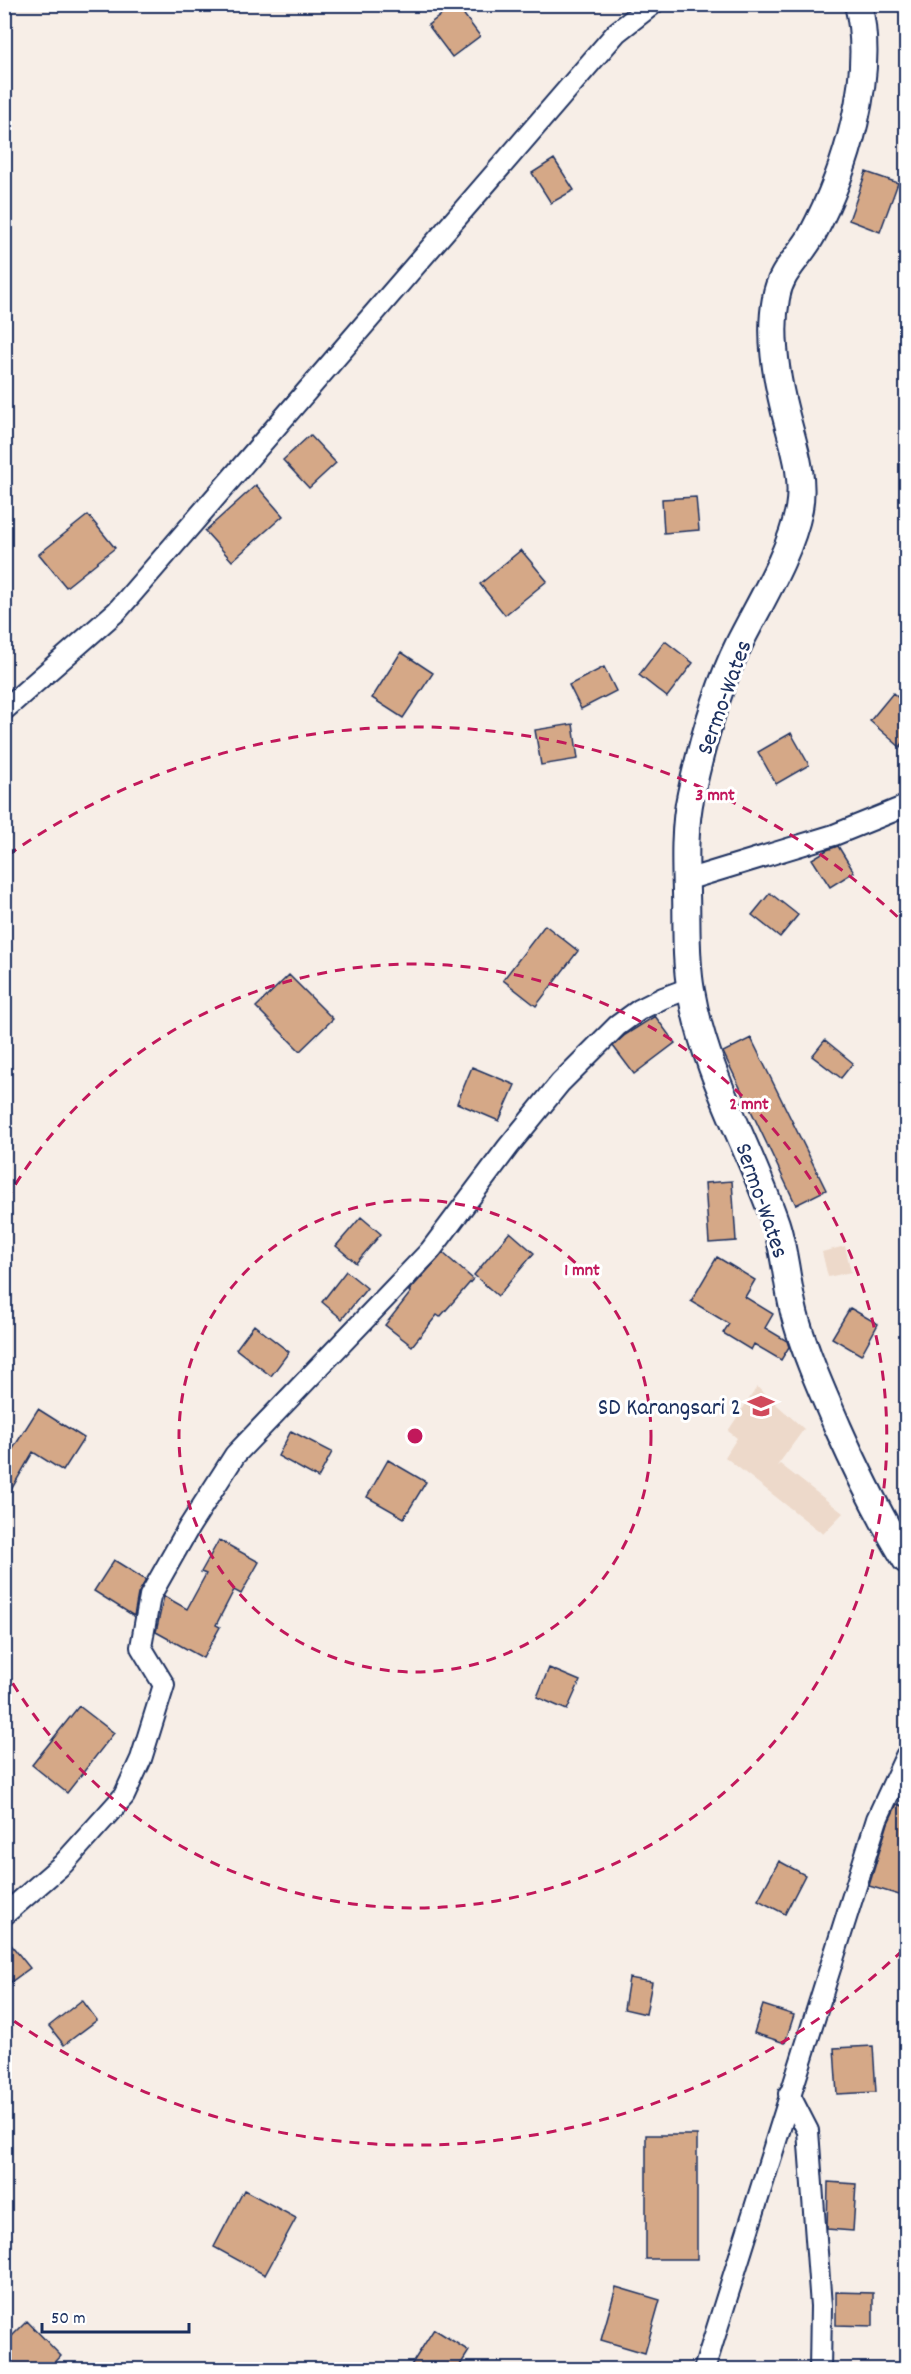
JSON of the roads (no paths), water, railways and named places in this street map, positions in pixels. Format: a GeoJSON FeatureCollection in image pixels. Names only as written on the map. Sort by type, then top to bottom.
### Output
{"type":"FeatureCollection","features":[{"type":"Feature","properties":{"kind":"main road","name":"Sermo-Wates"},"geometry":{"type":"LineString","coordinates":[[858,4],[864,49],[858,116],[837,181],[822,216],[806,246],[779,282],[775,302],[774,366],[798,459],[802,489],[799,512],[789,542],[736,649],[718,696],[690,797],[686,826],[686,880],[690,988],[699,1028],[713,1072],[776,1226],[789,1280],[795,1318],[819,1386],[861,1481],[906,1560]]}},
{"type":"Feature","properties":{"kind":"street"},"geometry":{"type":"LineString","coordinates":[[4,710],[117,610],[617,32],[652,4]]}},
{"type":"Feature","properties":{"kind":"street"},"geometry":{"type":"LineString","coordinates":[[686,880],[834,835],[906,806]]}},
{"type":"Feature","properties":{"kind":"street"},"geometry":{"type":"LineString","coordinates":[[4,1915],[63,1864],[124,1796],[141,1759],[165,1685],[141,1647],[150,1596],[189,1527],[235,1455],[430,1251],[507,1147],[560,1083],[617,1026],[647,1006],[690,988]]}},
{"type":"Feature","properties":{"kind":"street"},"geometry":{"type":"LineString","coordinates":[[704,2370],[877,1819],[906,1756]]}},
{"type":"Feature","properties":{"kind":"street"},"geometry":{"type":"LineString","coordinates":[[789,2094],[808,2131],[820,2306],[820,2370]]}},
{"type":"Feature","properties":{"kind":"place","name":"SD Karangsari 2"},"geometry":{"type":"Point","coordinates":[761,1406]}}]}
